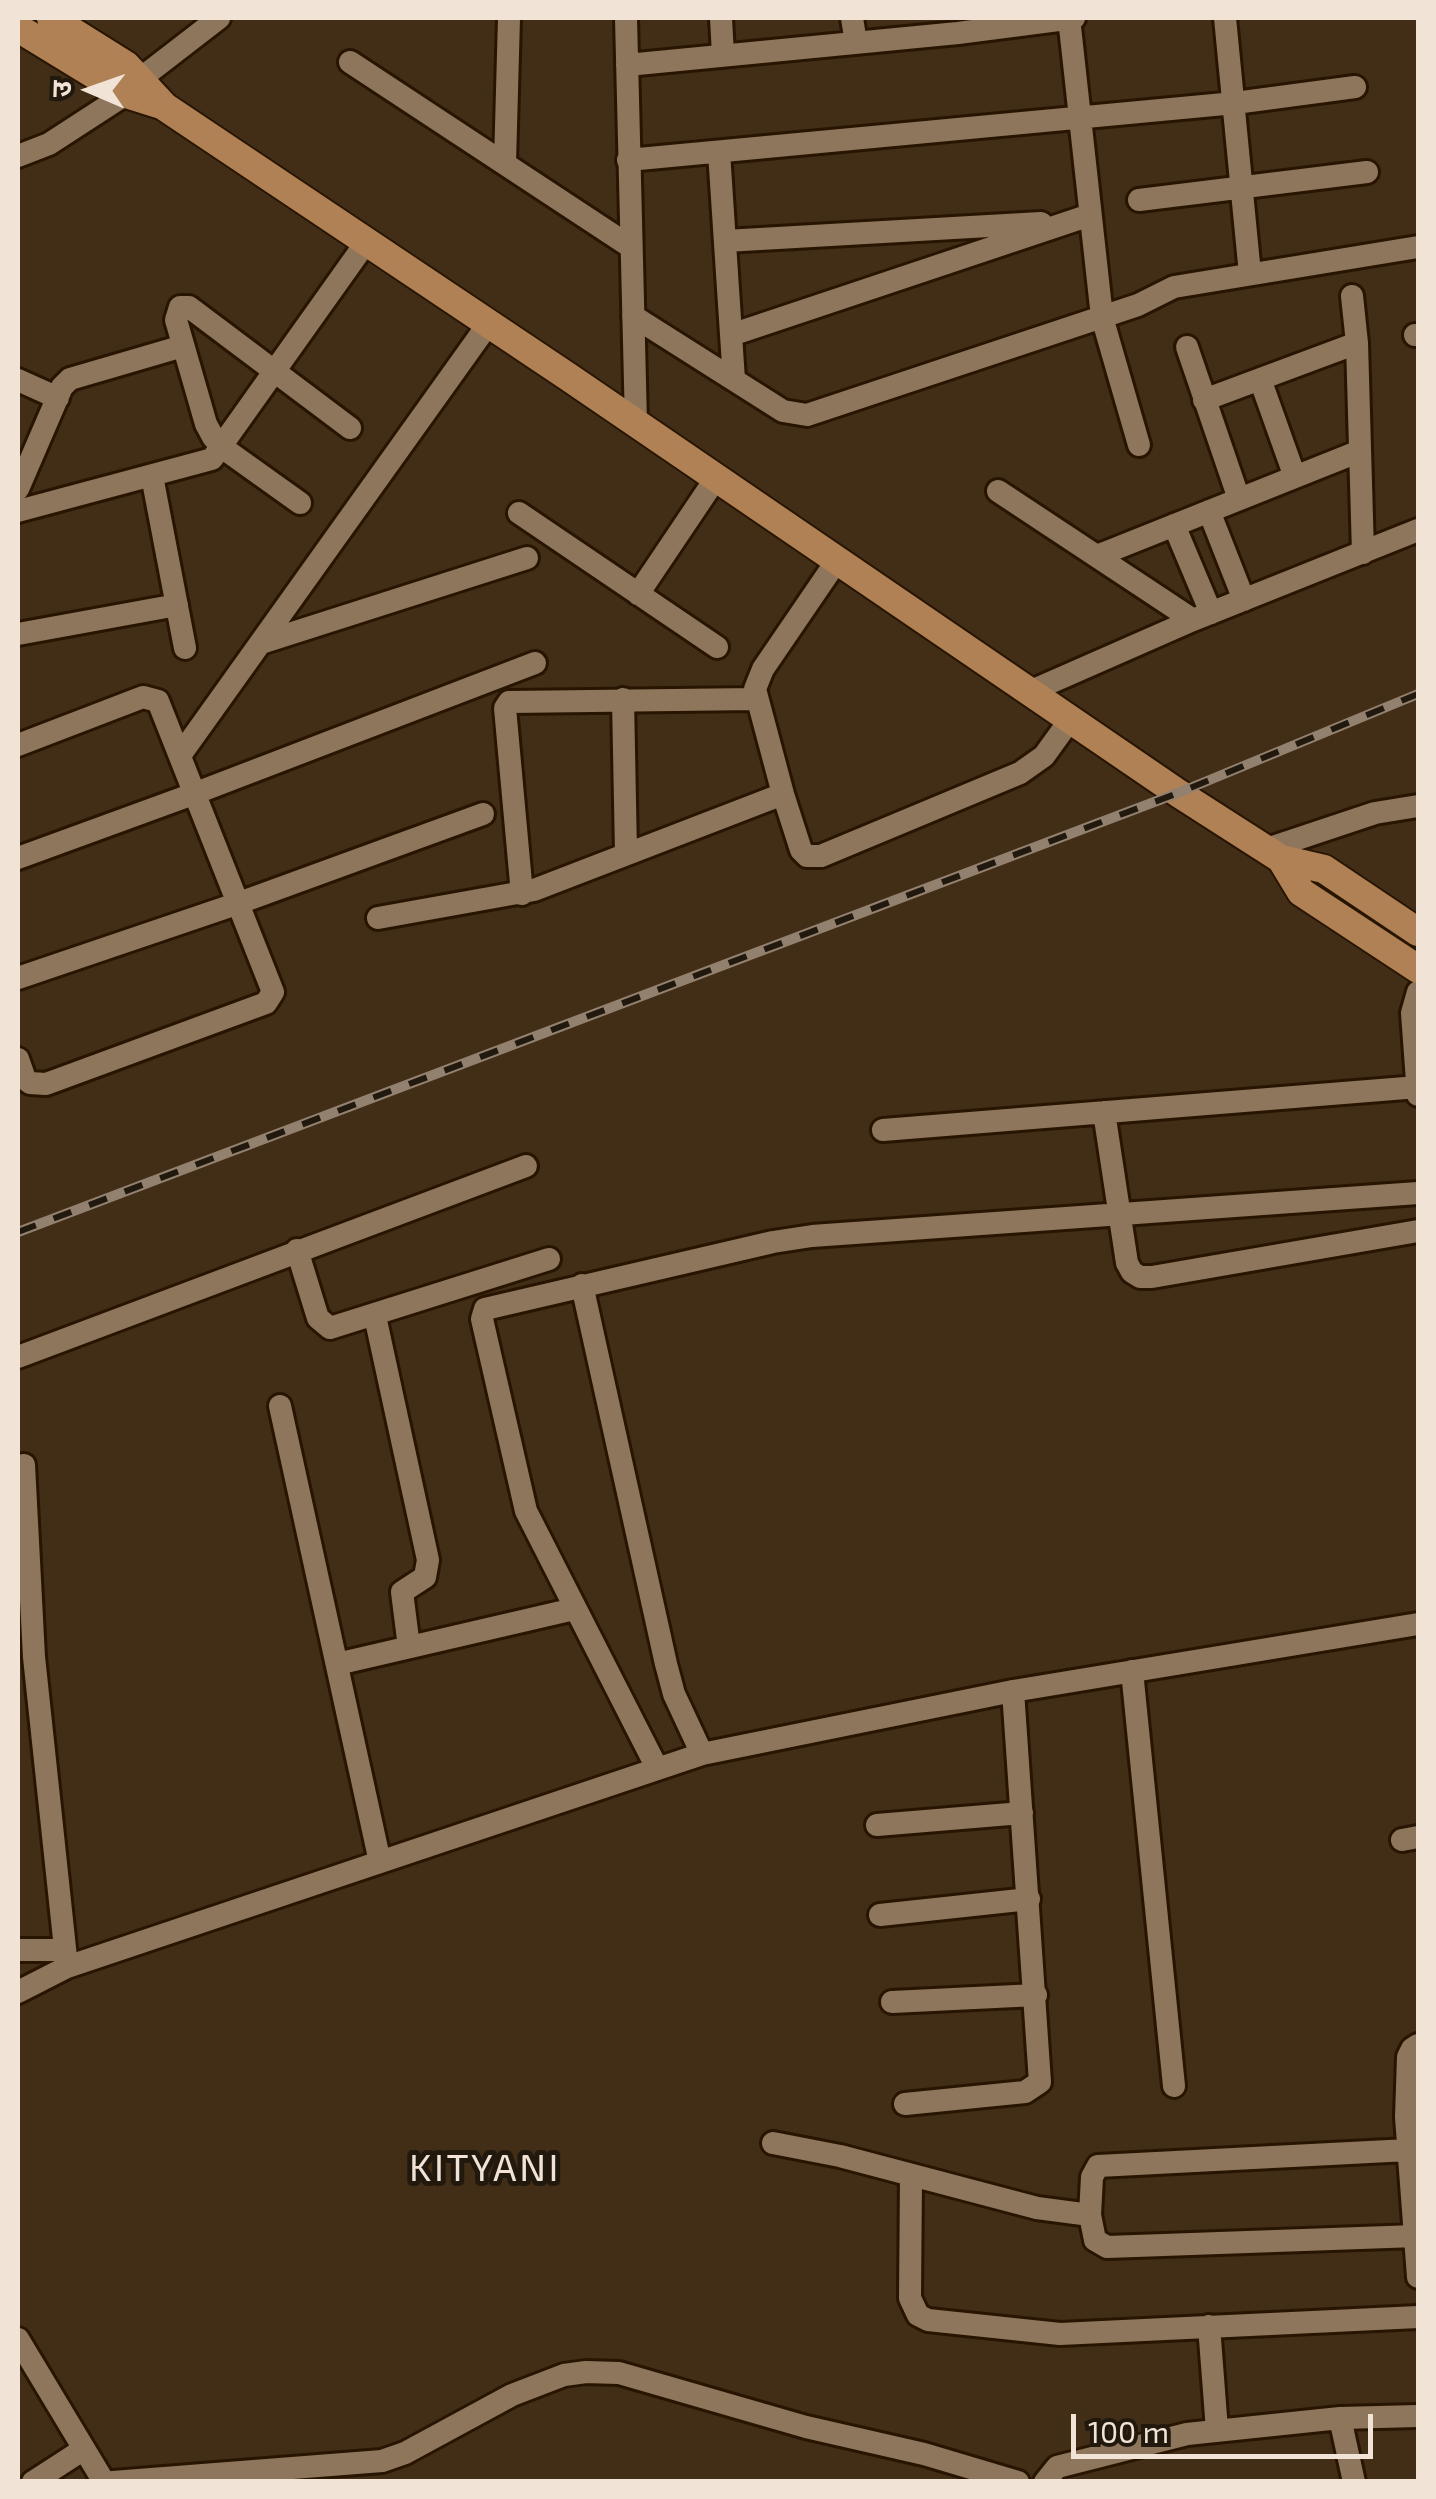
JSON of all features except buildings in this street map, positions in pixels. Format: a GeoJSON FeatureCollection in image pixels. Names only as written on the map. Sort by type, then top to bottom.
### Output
{"type":"FeatureCollection","features":[{"type":"Feature","properties":{"kind":"main road"},"geometry":{"type":"LineString","coordinates":[[51,18],[126,66],[133,87]]}},
{"type":"Feature","properties":{"kind":"main road"},"geometry":{"type":"LineString","coordinates":[[18,28],[165,107],[1229,827],[1273,854],[1324,869],[1418,932]]}},
{"type":"Feature","properties":{"kind":"main road"},"geometry":{"type":"LineString","coordinates":[[1273,854],[1301,892],[1418,968]]}},
{"type":"Feature","properties":{"kind":"street"},"geometry":{"type":"LineString","coordinates":[[18,156],[49,144],[133,87],[219,18]]}},
{"type":"Feature","properties":{"kind":"street"},"geometry":{"type":"LineString","coordinates":[[504,163],[508,18]]}},
{"type":"Feature","properties":{"kind":"street"},"geometry":{"type":"LineString","coordinates":[[626,18],[636,423]]}},
{"type":"Feature","properties":{"kind":"street"},"geometry":{"type":"LineString","coordinates":[[721,18],[723,56]]}},
{"type":"Feature","properties":{"kind":"street"},"geometry":{"type":"LineString","coordinates":[[852,18],[856,42]]}},
{"type":"Feature","properties":{"kind":"street"},"geometry":{"type":"LineString","coordinates":[[627,65],[856,42],[957,25],[1062,18],[1079,118],[1080,218],[1102,318],[1139,445]]}},
{"type":"Feature","properties":{"kind":"street"},"geometry":{"type":"LineString","coordinates":[[1225,18],[1250,274]]}},
{"type":"Feature","properties":{"kind":"street"},"geometry":{"type":"LineString","coordinates":[[350,62],[631,247]]}},
{"type":"Feature","properties":{"kind":"street"},"geometry":{"type":"LineString","coordinates":[[628,160],[1236,103],[1354,87]]}},
{"type":"Feature","properties":{"kind":"street"},"geometry":{"type":"LineString","coordinates":[[719,152],[734,380]]}},
{"type":"Feature","properties":{"kind":"street"},"geometry":{"type":"LineString","coordinates":[[1139,200],[1367,172]]}},
{"type":"Feature","properties":{"kind":"street"},"geometry":{"type":"LineString","coordinates":[[725,241],[1080,218]]}},
{"type":"Feature","properties":{"kind":"street"},"geometry":{"type":"LineString","coordinates":[[731,335],[1080,218]]}},
{"type":"Feature","properties":{"kind":"street"},"geometry":{"type":"LineString","coordinates":[[18,511],[212,459],[367,242]]}},
{"type":"Feature","properties":{"kind":"street"},"geometry":{"type":"LineString","coordinates":[[633,316],[783,410],[796,415],[816,414],[1102,318],[1174,286],[1418,247]]}},
{"type":"Feature","properties":{"kind":"street"},"geometry":{"type":"LineString","coordinates":[[1352,296],[1357,343],[1362,553]]}},
{"type":"Feature","properties":{"kind":"street"},"geometry":{"type":"LineString","coordinates":[[300,503],[223,448],[206,424],[176,312],[184,305],[350,428]]}},
{"type":"Feature","properties":{"kind":"street"},"geometry":{"type":"LineString","coordinates":[[181,754],[489,324]]}},
{"type":"Feature","properties":{"kind":"street"},"geometry":{"type":"LineString","coordinates":[[1204,400],[1357,343]]}},
{"type":"Feature","properties":{"kind":"street"},"geometry":{"type":"LineString","coordinates":[[18,488],[62,387],[78,375],[183,346]]}},
{"type":"Feature","properties":{"kind":"street"},"geometry":{"type":"LineString","coordinates":[[1187,347],[1239,499]]}},
{"type":"Feature","properties":{"kind":"street"},"geometry":{"type":"LineString","coordinates":[[1260,379],[1295,476]]}},
{"type":"Feature","properties":{"kind":"street"},"geometry":{"type":"LineString","coordinates":[[18,380],[58,398]]}},
{"type":"Feature","properties":{"kind":"street"},"geometry":{"type":"LineString","coordinates":[[1097,556],[1360,451]]}},
{"type":"Feature","properties":{"kind":"street"},"geometry":{"type":"LineString","coordinates":[[152,476],[186,648]]}},
{"type":"Feature","properties":{"kind":"street"},"geometry":{"type":"LineString","coordinates":[[638,594],[716,478]]}},
{"type":"Feature","properties":{"kind":"street"},"geometry":{"type":"LineString","coordinates":[[998,491],[1097,556],[1202,617]]}},
{"type":"Feature","properties":{"kind":"street"},"geometry":{"type":"LineString","coordinates":[[1209,511],[1244,600]]}},
{"type":"Feature","properties":{"kind":"street"},"geometry":{"type":"LineString","coordinates":[[518,513],[717,647]]}},
{"type":"Feature","properties":{"kind":"street"},"geometry":{"type":"LineString","coordinates":[[1174,526],[1202,617]]}},
{"type":"Feature","properties":{"kind":"street"},"geometry":{"type":"LineString","coordinates":[[1029,692],[1418,530]]}},
{"type":"Feature","properties":{"kind":"street"},"geometry":{"type":"LineString","coordinates":[[260,643],[528,558]]}},
{"type":"Feature","properties":{"kind":"street"},"geometry":{"type":"LineString","coordinates":[[836,562],[757,679],[756,699],[801,850],[807,856],[820,856],[1032,766],[1070,720]]}},
{"type":"Feature","properties":{"kind":"street"},"geometry":{"type":"LineString","coordinates":[[18,634],[177,604]]}},
{"type":"Feature","properties":{"kind":"street"},"geometry":{"type":"LineString","coordinates":[[18,858],[535,663]]}},
{"type":"Feature","properties":{"kind":"street"},"geometry":{"type":"LineString","coordinates":[[18,745],[143,697],[158,701],[272,984],[272,997],[266,1003],[46,1084],[30,1083],[18,1059]]}},
{"type":"Feature","properties":{"kind":"street"},"geometry":{"type":"LineString","coordinates":[[522,894],[505,708],[509,702],[756,699]]}},
{"type":"Feature","properties":{"kind":"street"},"geometry":{"type":"LineString","coordinates":[[623,700],[626,853]]}},
{"type":"Feature","properties":{"kind":"street"},"geometry":{"type":"LineString","coordinates":[[378,918],[522,894],[783,794]]}},
{"type":"Feature","properties":{"kind":"street"},"geometry":{"type":"LineString","coordinates":[[1273,854],[1375,813],[1418,806]]}},
{"type":"Feature","properties":{"kind":"street"},"geometry":{"type":"LineString","coordinates":[[18,978],[240,903],[483,814]]}},
{"type":"Feature","properties":{"kind":"street"},"geometry":{"type":"LineString","coordinates":[[1418,992],[1412,1013],[1418,1095]]}},
{"type":"Feature","properties":{"kind":"street"},"geometry":{"type":"LineString","coordinates":[[883,1130],[1418,1087]]}},
{"type":"Feature","properties":{"kind":"street"},"geometry":{"type":"LineString","coordinates":[[1104,1112],[1118,1215],[1132,1272],[1152,1277],[1418,1231]]}},
{"type":"Feature","properties":{"kind":"street"},"geometry":{"type":"LineString","coordinates":[[18,1356],[526,1166]]}},
{"type":"Feature","properties":{"kind":"street"},"geometry":{"type":"LineString","coordinates":[[656,1768],[526,1511],[482,1319],[485,1309],[812,1236],[1418,1193]]}},
{"type":"Feature","properties":{"kind":"street"},"geometry":{"type":"LineString","coordinates":[[296,1250],[318,1318],[323,1324],[338,1328],[549,1259]]}},
{"type":"Feature","properties":{"kind":"street"},"geometry":{"type":"LineString","coordinates":[[582,1285],[666,1664],[674,1694],[702,1754]]}},
{"type":"Feature","properties":{"kind":"street"},"geometry":{"type":"LineString","coordinates":[[375,1316],[428,1560],[425,1576],[402,1592],[409,1647]]}},
{"type":"Feature","properties":{"kind":"street"},"geometry":{"type":"LineString","coordinates":[[280,1406],[380,1862]]}},
{"type":"Feature","properties":{"kind":"street"},"geometry":{"type":"LineString","coordinates":[[24,1465],[34,1657],[66,1958]]}},
{"type":"Feature","properties":{"kind":"street"},"geometry":{"type":"LineString","coordinates":[[337,1664],[574,1608]]}},
{"type":"Feature","properties":{"kind":"street"},"geometry":{"type":"LineString","coordinates":[[18,1992],[66,1958],[380,1862],[702,1754],[1013,1691],[1418,1624]]}},
{"type":"Feature","properties":{"kind":"street"},"geometry":{"type":"LineString","coordinates":[[1132,1671],[1174,2086]]}},
{"type":"Feature","properties":{"kind":"street"},"geometry":{"type":"LineString","coordinates":[[905,2104],[1035,2088],[1040,2082],[1013,1691]]}},
{"type":"Feature","properties":{"kind":"street"},"geometry":{"type":"LineString","coordinates":[[877,1825],[1022,1813]]}},
{"type":"Feature","properties":{"kind":"street"},"geometry":{"type":"LineString","coordinates":[[880,1914],[1029,1899]]}},
{"type":"Feature","properties":{"kind":"street"},"geometry":{"type":"LineString","coordinates":[[18,1950],[66,1958]]}},
{"type":"Feature","properties":{"kind":"street"},"geometry":{"type":"LineString","coordinates":[[892,2002],[1036,1995]]}},
{"type":"Feature","properties":{"kind":"street"},"geometry":{"type":"LineString","coordinates":[[1418,2045],[1408,2058],[1408,2150],[1418,2277]]}},
{"type":"Feature","properties":{"kind":"street"},"geometry":{"type":"LineString","coordinates":[[773,2143],[840,2156],[1037,2208],[1090,2216]]}},
{"type":"Feature","properties":{"kind":"street"},"geometry":{"type":"LineString","coordinates":[[1408,2150],[1098,2166],[1092,2176],[1090,2216],[1095,2240],[1108,2247],[1416,2236]]}},
{"type":"Feature","properties":{"kind":"street"},"geometry":{"type":"LineString","coordinates":[[910,2176],[910,2298],[918,2315],[928,2320],[1060,2334],[1418,2317]]}},
{"type":"Feature","properties":{"kind":"street"},"geometry":{"type":"LineString","coordinates":[[1208,2326],[1217,2430]]}},
{"type":"Feature","properties":{"kind":"street"},"geometry":{"type":"LineString","coordinates":[[18,2339],[104,2482]]}},
{"type":"Feature","properties":{"kind":"street"},"geometry":{"type":"LineString","coordinates":[[113,2482],[382,2461],[405,2453],[527,2388],[586,2372],[619,2373],[1018,2482]]}},
{"type":"Feature","properties":{"kind":"street"},"geometry":{"type":"LineString","coordinates":[[1045,2482],[1057,2467],[1186,2434],[1340,2418],[1418,2416]]}},
{"type":"Feature","properties":{"kind":"street"},"geometry":{"type":"LineString","coordinates":[[1340,2418],[1354,2482]]}},
{"type":"Feature","properties":{"kind":"street"},"geometry":{"type":"LineString","coordinates":[[33,2482],[84,2449]]}},
{"type":"Feature","properties":{"kind":"railway"},"geometry":{"type":"LineString","coordinates":[[18,1232],[1178,793],[1418,694]]}},
{"type":"Feature","properties":{"kind":"district","name":"KITYANI"},"geometry":{"type":"Point","coordinates":[485,2168]}}]}
